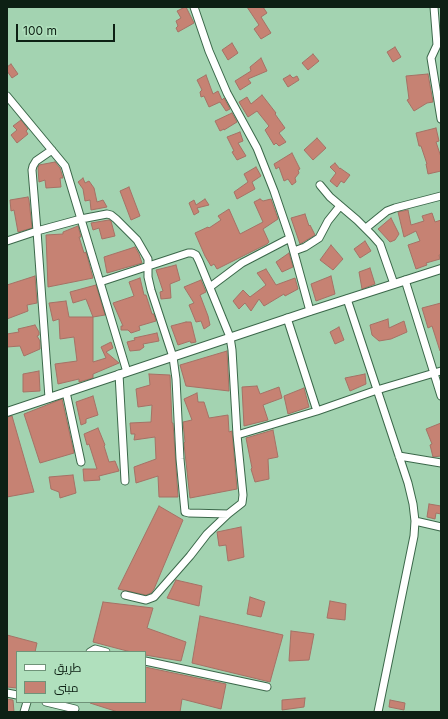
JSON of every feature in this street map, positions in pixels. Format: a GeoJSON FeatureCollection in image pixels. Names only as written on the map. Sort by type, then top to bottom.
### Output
{"type":"FeatureCollection","features":[{"type":"Feature","properties":{"kind":"street"},"geometry":{"type":"LineString","coordinates":[[194,7],[209,51],[227,93],[257,148],[274,191],[294,251],[310,311]]}},
{"type":"Feature","properties":{"kind":"street"},"geometry":{"type":"LineString","coordinates":[[434,7],[437,45],[431,58],[441,120]]}},
{"type":"Feature","properties":{"kind":"street"},"geometry":{"type":"LineString","coordinates":[[7,96],[65,166],[100,282],[123,373],[125,481]]}},
{"type":"Feature","properties":{"kind":"street"},"geometry":{"type":"LineString","coordinates":[[49,398],[32,170],[36,161],[52,150]]}},
{"type":"Feature","properties":{"kind":"street"},"geometry":{"type":"LineString","coordinates":[[320,186],[340,206],[366,228],[380,244],[394,284]]}},
{"type":"Feature","properties":{"kind":"street"},"geometry":{"type":"LineString","coordinates":[[366,228],[391,209],[441,196]]}},
{"type":"Feature","properties":{"kind":"street"},"geometry":{"type":"LineString","coordinates":[[294,251],[305,247],[319,238],[328,221],[340,206]]}},
{"type":"Feature","properties":{"kind":"street"},"geometry":{"type":"LineString","coordinates":[[7,241],[37,231],[107,214],[111,215],[137,240],[148,259],[151,290],[172,356],[176,379],[180,459],[185,512],[228,514]]}},
{"type":"Feature","properties":{"kind":"street"},"geometry":{"type":"LineString","coordinates":[[210,286],[242,263],[290,238]]}},
{"type":"Feature","properties":{"kind":"street"},"geometry":{"type":"LineString","coordinates":[[100,282],[188,253],[196,255],[230,337],[243,495],[242,502],[207,534],[154,597],[146,600],[125,595]]}},
{"type":"Feature","properties":{"kind":"street"},"geometry":{"type":"LineString","coordinates":[[7,412],[286,318],[441,269]]}},
{"type":"Feature","properties":{"kind":"street"},"geometry":{"type":"LineString","coordinates":[[405,280],[437,372],[441,396]]}},
{"type":"Feature","properties":{"kind":"street"},"geometry":{"type":"LineString","coordinates":[[347,299],[414,504],[414,536],[378,712]]}},
{"type":"Feature","properties":{"kind":"street"},"geometry":{"type":"LineString","coordinates":[[286,318],[317,411]]}},
{"type":"Feature","properties":{"kind":"street"},"geometry":{"type":"LineString","coordinates":[[237,435],[437,372]]}},
{"type":"Feature","properties":{"kind":"street"},"geometry":{"type":"LineString","coordinates":[[66,392],[81,462]]}},
{"type":"Feature","properties":{"kind":"street"},"geometry":{"type":"LineString","coordinates":[[399,456],[441,464]]}},
{"type":"Feature","properties":{"kind":"street"},"geometry":{"type":"LineString","coordinates":[[415,521],[441,527]]}},
{"type":"Feature","properties":{"kind":"street"},"geometry":{"type":"LineString","coordinates":[[146,660],[267,687]]}},
{"type":"Feature","properties":{"kind":"street"},"geometry":{"type":"LineString","coordinates":[[51,703],[76,708]]}},
{"type":"Feature","properties":{"kind":"building"},"geometry":{"type":"Polygon","coordinates":[[[185,7],[194,23],[178,32],[176,28],[178,26],[176,21],[181,18],[177,11],[185,7]]]}},
{"type":"Feature","properties":{"kind":"building"},"geometry":{"type":"Polygon","coordinates":[[[247,7],[263,7],[267,13],[261,17],[271,33],[261,39],[254,29],[259,25],[247,7]]]}},
{"type":"Feature","properties":{"kind":"building"},"geometry":{"type":"Polygon","coordinates":[[[232,43],[238,53],[228,60],[222,50],[232,43]]]}},
{"type":"Feature","properties":{"kind":"building"},"geometry":{"type":"Polygon","coordinates":[[[395,47],[401,57],[393,62],[387,52],[395,47]]]}},
{"type":"Feature","properties":{"kind":"building"},"geometry":{"type":"Polygon","coordinates":[[[313,54],[319,61],[308,70],[302,63],[313,54]]]}},
{"type":"Feature","properties":{"kind":"building"},"geometry":{"type":"Polygon","coordinates":[[[261,58],[267,71],[248,79],[251,83],[240,90],[235,81],[251,71],[250,67],[261,58]]]}},
{"type":"Feature","properties":{"kind":"building"},"geometry":{"type":"Polygon","coordinates":[[[11,64],[18,74],[12,78],[7,71],[7,67],[11,64]]]}},
{"type":"Feature","properties":{"kind":"building"},"geometry":{"type":"Polygon","coordinates":[[[428,74],[433,102],[427,103],[414,111],[407,100],[409,99],[406,76],[428,74]]]}},
{"type":"Feature","properties":{"kind":"building"},"geometry":{"type":"Polygon","coordinates":[[[206,75],[213,94],[218,91],[222,100],[224,98],[230,109],[226,111],[220,102],[209,107],[204,96],[201,97],[200,92],[202,90],[197,80],[206,75]]]}},
{"type":"Feature","properties":{"kind":"building"},"geometry":{"type":"Polygon","coordinates":[[[290,75],[293,78],[297,76],[299,80],[288,87],[283,79],[290,75]]]}},
{"type":"Feature","properties":{"kind":"building"},"geometry":{"type":"Polygon","coordinates":[[[262,95],[285,128],[279,133],[286,142],[279,146],[276,143],[274,145],[265,130],[269,126],[257,111],[248,117],[239,102],[247,97],[251,104],[262,95]]]}},
{"type":"Feature","properties":{"kind":"building"},"geometry":{"type":"Polygon","coordinates":[[[232,113],[237,122],[220,131],[215,121],[232,113]]]}},
{"type":"Feature","properties":{"kind":"building"},"geometry":{"type":"Polygon","coordinates":[[[21,120],[28,129],[26,131],[28,134],[17,143],[11,135],[17,130],[13,126],[21,120]]]}},
{"type":"Feature","properties":{"kind":"building"},"geometry":{"type":"Polygon","coordinates":[[[436,128],[439,141],[436,142],[441,157],[441,171],[428,174],[427,164],[421,146],[419,146],[416,133],[436,128]]]}},
{"type":"Feature","properties":{"kind":"building"},"geometry":{"type":"Polygon","coordinates":[[[240,132],[243,141],[238,143],[246,156],[237,160],[232,152],[234,151],[227,137],[240,132]]]}},
{"type":"Feature","properties":{"kind":"building"},"geometry":{"type":"Polygon","coordinates":[[[317,138],[326,148],[313,160],[304,150],[317,138]]]}},
{"type":"Feature","properties":{"kind":"building"},"geometry":{"type":"Polygon","coordinates":[[[292,153],[300,169],[298,170],[299,173],[295,178],[296,182],[292,185],[288,179],[284,181],[279,167],[276,169],[274,164],[292,153]]]}},
{"type":"Feature","properties":{"kind":"building"},"geometry":{"type":"Polygon","coordinates":[[[55,162],[60,168],[63,178],[60,178],[61,187],[46,188],[45,180],[39,182],[39,165],[55,162]]]}},
{"type":"Feature","properties":{"kind":"building"},"geometry":{"type":"Polygon","coordinates":[[[335,163],[340,169],[350,175],[344,183],[341,181],[337,187],[330,181],[336,173],[330,167],[335,163]]]}},
{"type":"Feature","properties":{"kind":"building"},"geometry":{"type":"Polygon","coordinates":[[[256,167],[261,176],[252,182],[255,189],[237,199],[234,192],[248,182],[244,174],[256,167]]]}},
{"type":"Feature","properties":{"kind":"building"},"geometry":{"type":"Polygon","coordinates":[[[83,178],[85,183],[89,181],[94,188],[97,202],[103,200],[107,207],[91,210],[90,200],[85,201],[83,189],[78,182],[83,178]]]}},
{"type":"Feature","properties":{"kind":"building"},"geometry":{"type":"Polygon","coordinates":[[[129,187],[140,216],[131,220],[120,191],[129,187]]]}},
{"type":"Feature","properties":{"kind":"building"},"geometry":{"type":"Polygon","coordinates":[[[28,197],[32,228],[18,232],[14,210],[11,211],[10,200],[28,197]]]}},
{"type":"Feature","properties":{"kind":"building"},"geometry":{"type":"Polygon","coordinates":[[[205,199],[209,205],[197,208],[199,212],[194,215],[189,203],[194,200],[196,205],[205,199]]]}},
{"type":"Feature","properties":{"kind":"building"},"geometry":{"type":"Polygon","coordinates":[[[260,199],[263,201],[271,199],[278,219],[263,229],[269,242],[217,269],[214,264],[211,266],[195,233],[208,227],[209,228],[221,220],[218,216],[229,209],[240,234],[263,222],[254,202],[260,199]]]}},
{"type":"Feature","properties":{"kind":"building"},"geometry":{"type":"Polygon","coordinates":[[[408,210],[411,225],[424,221],[422,216],[432,213],[435,222],[441,220],[440,259],[426,263],[427,265],[416,269],[408,245],[420,241],[416,231],[404,237],[398,212],[408,210]]]}},
{"type":"Feature","properties":{"kind":"building"},"geometry":{"type":"Polygon","coordinates":[[[305,214],[309,226],[310,225],[315,235],[300,244],[291,218],[305,214]]]}},
{"type":"Feature","properties":{"kind":"building"},"geometry":{"type":"Polygon","coordinates":[[[391,218],[399,234],[395,240],[390,242],[378,229],[391,218]]]}},
{"type":"Feature","properties":{"kind":"building"},"geometry":{"type":"Polygon","coordinates":[[[111,221],[115,236],[102,239],[99,228],[93,230],[91,223],[111,221]]]}},
{"type":"Feature","properties":{"kind":"building"},"geometry":{"type":"Polygon","coordinates":[[[78,226],[81,237],[79,237],[84,253],[86,252],[93,278],[48,287],[46,235],[63,234],[63,232],[78,226]]]}},
{"type":"Feature","properties":{"kind":"building"},"geometry":{"type":"Polygon","coordinates":[[[365,241],[371,251],[360,258],[354,249],[365,241]]]}},
{"type":"Feature","properties":{"kind":"building"},"geometry":{"type":"Polygon","coordinates":[[[331,245],[343,259],[333,270],[320,260],[331,245]]]}},
{"type":"Feature","properties":{"kind":"building"},"geometry":{"type":"Polygon","coordinates":[[[135,247],[142,263],[107,273],[104,257],[135,247]]]}},
{"type":"Feature","properties":{"kind":"building"},"geometry":{"type":"Polygon","coordinates":[[[289,253],[293,267],[282,272],[276,262],[289,253]]]}},
{"type":"Feature","properties":{"kind":"building"},"geometry":{"type":"Polygon","coordinates":[[[176,265],[180,280],[170,284],[171,298],[161,299],[160,292],[163,291],[156,270],[176,265]]]}},
{"type":"Feature","properties":{"kind":"building"},"geometry":{"type":"Polygon","coordinates":[[[370,268],[375,284],[362,289],[359,272],[370,268]]]}},
{"type":"Feature","properties":{"kind":"building"},"geometry":{"type":"Polygon","coordinates":[[[266,269],[276,285],[295,278],[298,289],[285,296],[284,294],[264,306],[259,299],[251,311],[245,303],[239,309],[233,301],[243,290],[250,297],[266,285],[257,273],[266,269]]]}},
{"type":"Feature","properties":{"kind":"building"},"geometry":{"type":"Polygon","coordinates":[[[35,276],[37,303],[27,305],[28,311],[7,319],[7,285],[35,276]]]}},
{"type":"Feature","properties":{"kind":"building"},"geometry":{"type":"Polygon","coordinates":[[[331,276],[335,294],[316,301],[311,284],[331,276]]]}},
{"type":"Feature","properties":{"kind":"building"},"geometry":{"type":"Polygon","coordinates":[[[140,278],[144,295],[146,295],[152,314],[154,314],[156,321],[139,326],[140,330],[131,333],[128,330],[121,330],[121,326],[123,326],[113,303],[134,296],[129,282],[140,278]]]}},
{"type":"Feature","properties":{"kind":"building"},"geometry":{"type":"Polygon","coordinates":[[[201,280],[206,292],[200,295],[210,325],[204,329],[201,321],[196,322],[189,305],[194,303],[184,287],[201,280]]]}},
{"type":"Feature","properties":{"kind":"building"},"geometry":{"type":"Polygon","coordinates":[[[96,285],[105,315],[93,317],[86,299],[73,303],[70,292],[96,285]]]}},
{"type":"Feature","properties":{"kind":"building"},"geometry":{"type":"Polygon","coordinates":[[[66,301],[69,317],[93,317],[93,362],[106,358],[101,347],[111,342],[113,348],[106,352],[119,363],[93,374],[93,378],[79,382],[79,379],[58,384],[55,364],[77,361],[74,337],[60,339],[59,319],[53,321],[49,303],[66,301]]]}},
{"type":"Feature","properties":{"kind":"building"},"geometry":{"type":"Polygon","coordinates":[[[441,303],[440,351],[432,326],[428,328],[422,308],[441,303]]]}},
{"type":"Feature","properties":{"kind":"building"},"geometry":{"type":"Polygon","coordinates":[[[388,319],[389,328],[404,321],[407,332],[391,339],[379,341],[372,335],[370,325],[388,319]]]}},
{"type":"Feature","properties":{"kind":"building"},"geometry":{"type":"Polygon","coordinates":[[[191,322],[196,342],[191,343],[190,341],[178,345],[171,326],[191,322]]]}},
{"type":"Feature","properties":{"kind":"building"},"geometry":{"type":"Polygon","coordinates":[[[35,325],[39,332],[39,335],[37,336],[40,341],[40,349],[24,356],[20,346],[7,347],[7,334],[19,332],[18,329],[35,325]]]}},
{"type":"Feature","properties":{"kind":"building"},"geometry":{"type":"Polygon","coordinates":[[[339,327],[344,340],[335,344],[330,332],[339,327]]]}},
{"type":"Feature","properties":{"kind":"building"},"geometry":{"type":"Polygon","coordinates":[[[157,333],[159,341],[143,344],[144,347],[140,350],[130,351],[127,342],[135,340],[134,338],[157,333]]]}},
{"type":"Feature","properties":{"kind":"building"},"geometry":{"type":"Polygon","coordinates":[[[227,351],[229,391],[186,386],[180,365],[227,351]]]}},
{"type":"Feature","properties":{"kind":"building"},"geometry":{"type":"Polygon","coordinates":[[[39,371],[40,391],[23,392],[23,374],[39,371]]]}},
{"type":"Feature","properties":{"kind":"building"},"geometry":{"type":"Polygon","coordinates":[[[149,374],[170,375],[178,497],[159,497],[158,476],[136,483],[134,467],[156,459],[155,437],[134,440],[135,434],[131,434],[130,423],[151,422],[152,405],[138,407],[136,389],[150,385],[149,374]]]}},
{"type":"Feature","properties":{"kind":"building"},"geometry":{"type":"Polygon","coordinates":[[[365,374],[366,384],[350,391],[345,378],[365,374]]]}},
{"type":"Feature","properties":{"kind":"building"},"geometry":{"type":"Polygon","coordinates":[[[257,386],[260,394],[279,387],[282,398],[263,405],[268,420],[244,426],[242,387],[257,386]]]}},
{"type":"Feature","properties":{"kind":"building"},"geometry":{"type":"Polygon","coordinates":[[[304,388],[309,407],[288,414],[284,396],[304,388]]]}},
{"type":"Feature","properties":{"kind":"building"},"geometry":{"type":"Polygon","coordinates":[[[197,393],[198,402],[204,402],[209,418],[228,415],[229,432],[232,431],[237,489],[190,498],[183,422],[192,420],[184,399],[197,393]]]}},
{"type":"Feature","properties":{"kind":"building"},"geometry":{"type":"Polygon","coordinates":[[[93,396],[98,415],[86,419],[86,423],[81,425],[76,402],[93,396]]]}},
{"type":"Feature","properties":{"kind":"building"},"geometry":{"type":"Polygon","coordinates":[[[62,399],[74,453],[40,463],[24,414],[62,399]]]}},
{"type":"Feature","properties":{"kind":"building"},"geometry":{"type":"Polygon","coordinates":[[[12,416],[34,492],[7,497],[7,417],[12,416]]]}},
{"type":"Feature","properties":{"kind":"building"},"geometry":{"type":"Polygon","coordinates":[[[441,423],[441,456],[433,457],[430,445],[432,444],[426,429],[441,423]]]}},
{"type":"Feature","properties":{"kind":"building"},"geometry":{"type":"Polygon","coordinates":[[[98,428],[105,445],[104,446],[109,462],[115,461],[119,471],[99,476],[100,480],[84,481],[83,469],[97,469],[89,444],[87,445],[84,434],[98,428]]]}},
{"type":"Feature","properties":{"kind":"building"},"geometry":{"type":"Polygon","coordinates":[[[273,430],[278,457],[268,459],[269,479],[255,482],[251,469],[246,438],[273,430]]]}},
{"type":"Feature","properties":{"kind":"building"},"geometry":{"type":"Polygon","coordinates":[[[73,475],[76,493],[60,498],[59,492],[51,489],[49,477],[73,475]]]}},
{"type":"Feature","properties":{"kind":"building"},"geometry":{"type":"Polygon","coordinates":[[[429,504],[441,506],[441,514],[436,513],[435,519],[427,517],[429,504]]]}},
{"type":"Feature","properties":{"kind":"building"},"geometry":{"type":"Polygon","coordinates":[[[159,506],[183,520],[154,589],[151,593],[146,595],[118,589],[159,506]]]}},
{"type":"Feature","properties":{"kind":"building"},"geometry":{"type":"Polygon","coordinates":[[[241,527],[244,557],[228,561],[226,545],[219,546],[217,532],[241,527]]]}},
{"type":"Feature","properties":{"kind":"building"},"geometry":{"type":"Polygon","coordinates":[[[176,580],[202,586],[199,606],[167,598],[176,580]]]}},
{"type":"Feature","properties":{"kind":"building"},"geometry":{"type":"Polygon","coordinates":[[[250,597],[265,602],[261,617],[247,614],[250,597]]]}},
{"type":"Feature","properties":{"kind":"building"},"geometry":{"type":"Polygon","coordinates":[[[330,601],[346,604],[345,620],[327,618],[330,601]]]}},
{"type":"Feature","properties":{"kind":"building"},"geometry":{"type":"Polygon","coordinates":[[[103,602],[153,608],[147,628],[186,642],[181,661],[146,655],[146,651],[127,651],[93,642],[103,602]]]}},
{"type":"Feature","properties":{"kind":"building"},"geometry":{"type":"Polygon","coordinates":[[[200,616],[283,635],[270,682],[192,663],[200,616]]]}},
{"type":"Feature","properties":{"kind":"building"},"geometry":{"type":"Polygon","coordinates":[[[291,631],[314,634],[309,660],[289,661],[291,631]]]}},
{"type":"Feature","properties":{"kind":"building"},"geometry":{"type":"Polygon","coordinates":[[[7,635],[37,643],[35,651],[16,651],[16,688],[7,687],[7,635]]]}},
{"type":"Feature","properties":{"kind":"building"},"geometry":{"type":"Polygon","coordinates":[[[146,667],[226,684],[221,709],[182,699],[180,712],[118,712],[90,703],[146,703],[146,667]]]}},
{"type":"Feature","properties":{"kind":"building"},"geometry":{"type":"Polygon","coordinates":[[[305,698],[304,707],[282,710],[282,700],[305,698]]]}},
{"type":"Feature","properties":{"kind":"building"},"geometry":{"type":"Polygon","coordinates":[[[7,699],[13,700],[14,712],[7,712],[7,699]]]}},
{"type":"Feature","properties":{"kind":"building"},"geometry":{"type":"Polygon","coordinates":[[[390,700],[405,703],[404,710],[389,707],[390,700]]]}}]}
